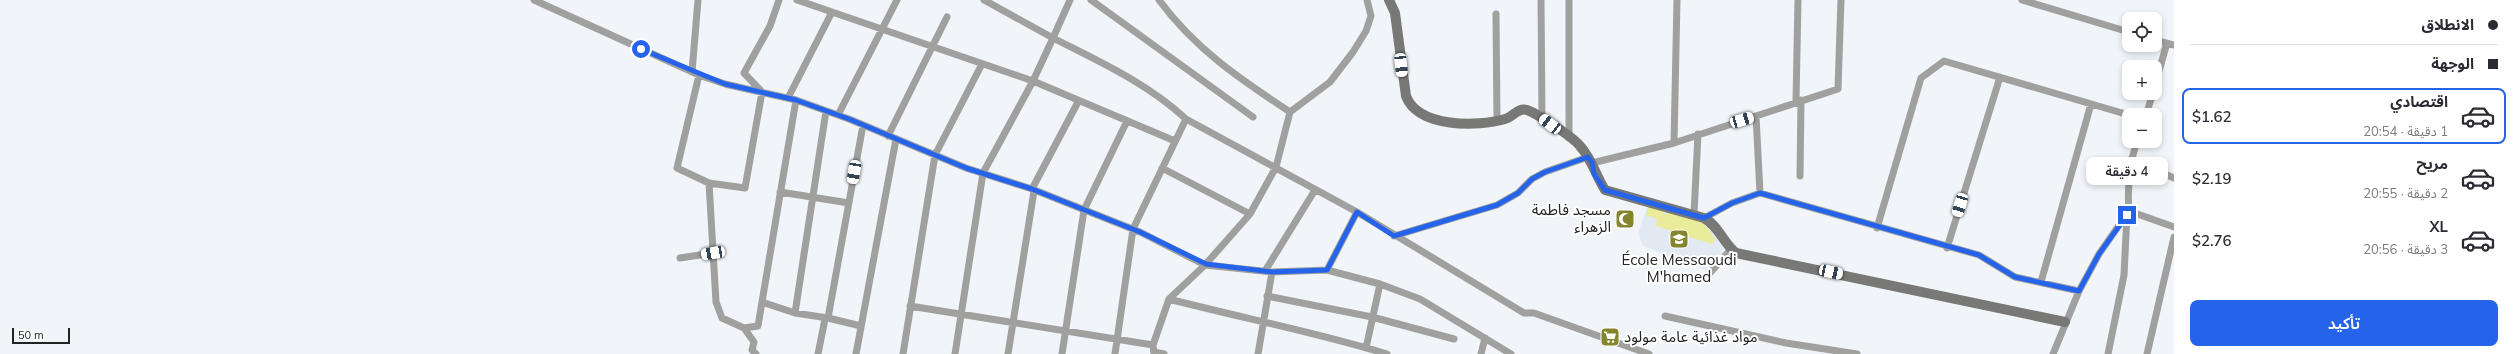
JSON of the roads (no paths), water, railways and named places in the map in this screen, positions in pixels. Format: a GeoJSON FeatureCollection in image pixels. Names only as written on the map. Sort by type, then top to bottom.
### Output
{"type":"FeatureCollection","features":[{"type":"Feature","properties":{"kind":"street"},"geometry":{"type":"LineString","coordinates":[[534,0],[699,75],[725,84],[796,100],[826,111],[935,155],[1033,190],[1133,229],[1206,264],[1268,271],[1327,270],[1380,284],[1420,298],[1511,354]]}},
{"type":"Feature","properties":{"kind":"street"},"geometry":{"type":"LineString","coordinates":[[692,72],[698,0]]}},
{"type":"Feature","properties":{"kind":"street"},"geometry":{"type":"LineString","coordinates":[[762,92],[744,73],[770,26],[779,0]]}},
{"type":"Feature","properties":{"kind":"street"},"geometry":{"type":"LineString","coordinates":[[797,0],[932,48],[1033,81],[1078,102],[1175,142]]}},
{"type":"Feature","properties":{"kind":"street"},"geometry":{"type":"LineString","coordinates":[[838,116],[897,0]]}},
{"type":"Feature","properties":{"kind":"street"},"geometry":{"type":"LineString","coordinates":[[984,0],[1053,38],[1125,74],[1169,103],[1186,119],[1357,212],[1394,236],[1524,313],[1534,313],[1649,354]]}},
{"type":"Feature","properties":{"kind":"street"},"geometry":{"type":"LineString","coordinates":[[955,354],[983,173],[1033,81],[1070,0]]}},
{"type":"Feature","properties":{"kind":"street"},"geometry":{"type":"LineString","coordinates":[[1091,0],[1253,117]]}},
{"type":"Feature","properties":{"kind":"street"},"geometry":{"type":"LineString","coordinates":[[1160,0],[1195,43],[1246,83],[1290,112]]}},
{"type":"Feature","properties":{"kind":"street"},"geometry":{"type":"LineString","coordinates":[[1154,350],[1169,299],[1206,264],[1250,214],[1276,167],[1290,112],[1330,82],[1353,52],[1366,31],[1370,16],[1367,0]]}},
{"type":"Feature","properties":{"kind":"street"},"geometry":{"type":"LineString","coordinates":[[1389,0],[1395,13],[1402,78],[1409,105],[1431,118],[1453,124],[1507,119],[1519,110],[1526,110],[1542,118],[1580,145],[1590,160],[1594,174],[1605,190],[1704,218],[1713,223],[1730,249],[1736,253],[2065,322]]}},
{"type":"Feature","properties":{"kind":"street"},"geometry":{"type":"LineString","coordinates":[[1541,0],[1542,118]]}},
{"type":"Feature","properties":{"kind":"street"},"geometry":{"type":"LineString","coordinates":[[1569,0],[1569,138]]}},
{"type":"Feature","properties":{"kind":"street"},"geometry":{"type":"LineString","coordinates":[[1674,143],[1677,0]]}},
{"type":"Feature","properties":{"kind":"street"},"geometry":{"type":"LineString","coordinates":[[1798,0],[1800,176]]}},
{"type":"Feature","properties":{"kind":"street"},"geometry":{"type":"LineString","coordinates":[[1394,236],[1497,205],[1518,193],[1532,179],[1545,172],[1590,160],[1674,143],[1839,87],[1841,0]]}},
{"type":"Feature","properties":{"kind":"street"},"geometry":{"type":"LineString","coordinates":[[2022,0],[2122,30]]}},
{"type":"Feature","properties":{"kind":"street"},"geometry":{"type":"LineString","coordinates":[[788,98],[832,12]]}},
{"type":"Feature","properties":{"kind":"street"},"geometry":{"type":"LineString","coordinates":[[1496,14],[1497,120]]}},
{"type":"Feature","properties":{"kind":"street"},"geometry":{"type":"LineString","coordinates":[[888,136],[947,17]]}},
{"type":"Feature","properties":{"kind":"street"},"geometry":{"type":"LineString","coordinates":[[2162,67],[2171,44]]}},
{"type":"Feature","properties":{"kind":"street"},"geometry":{"type":"LineString","coordinates":[[1877,228],[1921,78],[1944,61],[2122,113]]}},
{"type":"Feature","properties":{"kind":"street"},"geometry":{"type":"LineString","coordinates":[[903,354],[935,155],[982,64]]}},
{"type":"Feature","properties":{"kind":"street"},"geometry":{"type":"LineString","coordinates":[[699,75],[677,168],[709,183],[745,188],[762,92]]}},
{"type":"Feature","properties":{"kind":"street"},"geometry":{"type":"LineString","coordinates":[[1947,248],[2000,77]]}},
{"type":"Feature","properties":{"kind":"street"},"geometry":{"type":"LineString","coordinates":[[744,328],[758,326],[796,100]]}},
{"type":"Feature","properties":{"kind":"street"},"geometry":{"type":"LineString","coordinates":[[1008,354],[1033,190],[1078,102]]}},
{"type":"Feature","properties":{"kind":"street"},"geometry":{"type":"LineString","coordinates":[[2041,282],[2091,104]]}},
{"type":"Feature","properties":{"kind":"street"},"geometry":{"type":"LineString","coordinates":[[795,313],[826,111]]}},
{"type":"Feature","properties":{"kind":"street"},"geometry":{"type":"LineString","coordinates":[[1756,116],[1760,193]]}},
{"type":"Feature","properties":{"kind":"street"},"geometry":{"type":"LineString","coordinates":[[1115,354],[1133,229],[1186,119]]}},
{"type":"Feature","properties":{"kind":"street"},"geometry":{"type":"LineString","coordinates":[[1062,354],[1084,210],[1126,121]]}},
{"type":"Feature","properties":{"kind":"street"},"geometry":{"type":"LineString","coordinates":[[818,354],[827,318],[863,125]]}},
{"type":"Feature","properties":{"kind":"street"},"geometry":{"type":"LineString","coordinates":[[1694,214],[1698,134]]}},
{"type":"Feature","properties":{"kind":"street"},"geometry":{"type":"LineString","coordinates":[[856,354],[896,139]]}},
{"type":"Feature","properties":{"kind":"street"},"geometry":{"type":"LineString","coordinates":[[2108,354],[2124,275],[2128,213],[2127,189],[2131,160],[2135,148]]}},
{"type":"Feature","properties":{"kind":"street"},"geometry":{"type":"LineString","coordinates":[[2131,160],[2174,178]]}},
{"type":"Feature","properties":{"kind":"street"},"geometry":{"type":"LineString","coordinates":[[1162,168],[1250,214]]}},
{"type":"Feature","properties":{"kind":"street"},"geometry":{"type":"LineString","coordinates":[[709,183],[716,302],[722,318],[744,328],[754,342],[752,350],[756,354]]}},
{"type":"Feature","properties":{"kind":"street"},"geometry":{"type":"LineString","coordinates":[[1258,354],[1264,324],[1268,271],[1315,190]]}},
{"type":"Feature","properties":{"kind":"street"},"geometry":{"type":"LineString","coordinates":[[780,192],[849,203]]}},
{"type":"Feature","properties":{"kind":"street"},"geometry":{"type":"LineString","coordinates":[[1704,218],[1732,203],[1760,193],[1947,248],[1979,255],[2015,277],[2079,291]]}},
{"type":"Feature","properties":{"kind":"street"},"geometry":{"type":"LineString","coordinates":[[1327,270],[1357,212]]}},
{"type":"Feature","properties":{"kind":"street"},"geometry":{"type":"LineString","coordinates":[[2128,213],[2174,227]]}},
{"type":"Feature","properties":{"kind":"street"},"geometry":{"type":"LineString","coordinates":[[2053,354],[2079,291],[2099,254],[2128,213]]}},
{"type":"Feature","properties":{"kind":"street"},"geometry":{"type":"LineString","coordinates":[[2147,354],[2174,237]]}},
{"type":"Feature","properties":{"kind":"street"},"geometry":{"type":"LineString","coordinates":[[1710,273],[1730,249]]}},
{"type":"Feature","properties":{"kind":"street"},"geometry":{"type":"LineString","coordinates":[[680,258],[713,253]]}},
{"type":"Feature","properties":{"kind":"street"},"geometry":{"type":"LineString","coordinates":[[1366,348],[1380,284]]}},
{"type":"Feature","properties":{"kind":"street"},"geometry":{"type":"LineString","coordinates":[[1267,296],[1372,317],[1454,339]]}},
{"type":"Feature","properties":{"kind":"street"},"geometry":{"type":"LineString","coordinates":[[1169,299],[1264,324],[1306,331],[1387,354]]}},
{"type":"Feature","properties":{"kind":"street"},"geometry":{"type":"LineString","coordinates":[[762,302],[795,313],[827,318],[861,326]]}},
{"type":"Feature","properties":{"kind":"street"},"geometry":{"type":"LineString","coordinates":[[910,306],[1013,324],[1118,338],[1164,354]]}},
{"type":"Feature","properties":{"kind":"street"},"geometry":{"type":"LineString","coordinates":[[1666,316],[1786,343],[1857,354]]}},
{"type":"Feature","properties":{"kind":"street"},"geometry":{"type":"LineString","coordinates":[[1481,354],[1485,338]]}},
{"type":"Feature","properties":{"kind":"place","name":"مسجد فاطمة الزهراء"},"geometry":{"type":"Point","coordinates":[1625,219]}},
{"type":"Feature","properties":{"kind":"place","name":"École Messaoudi M'hamed"},"geometry":{"type":"Point","coordinates":[1679,239]}},
{"type":"Feature","properties":{"kind":"place","name":"مواد غذائية عامة مولود"},"geometry":{"type":"Point","coordinates":[1610,337]}}]}
